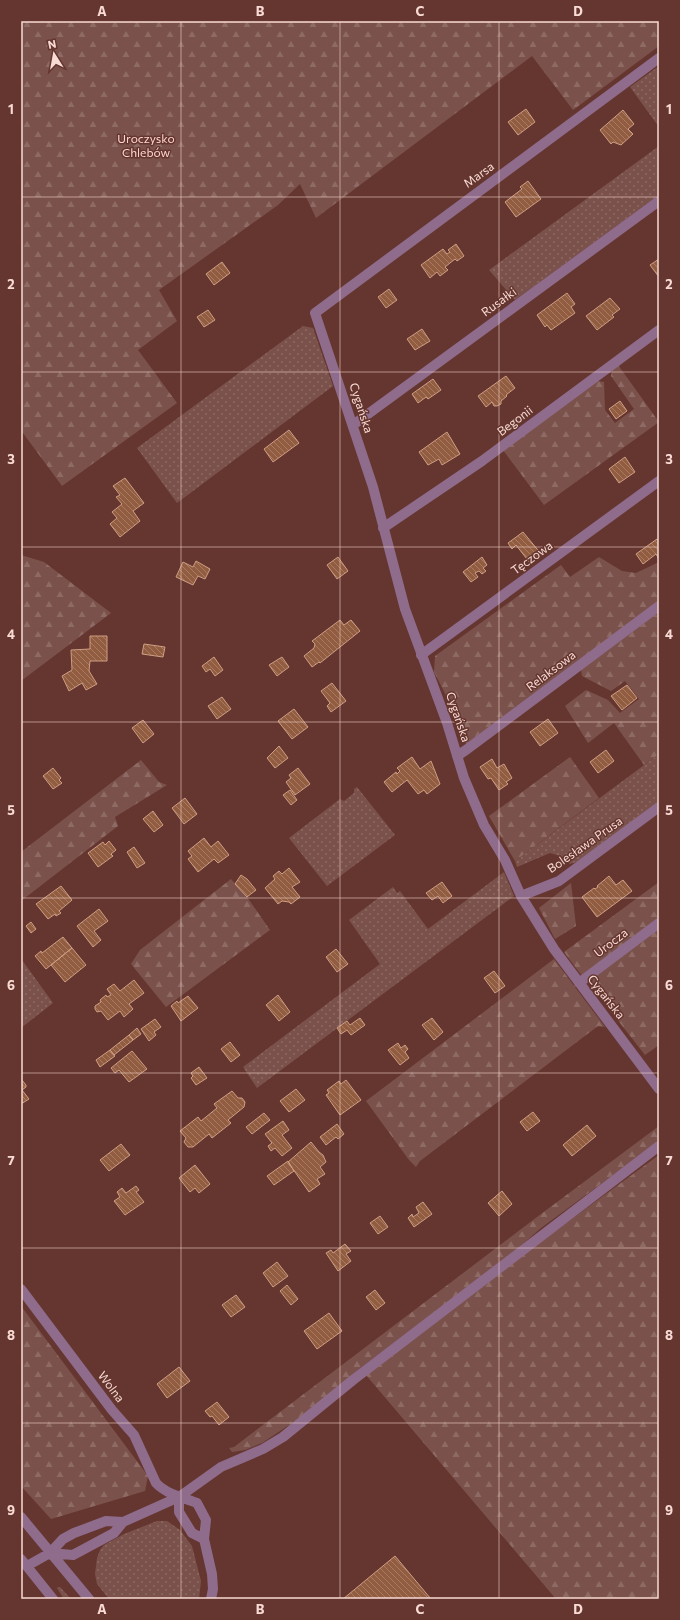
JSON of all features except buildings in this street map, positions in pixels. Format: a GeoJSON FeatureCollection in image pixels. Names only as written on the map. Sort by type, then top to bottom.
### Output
{"type":"FeatureCollection","features":[{"type":"Feature","properties":{"kind":"street","name":"Marsa"},"geometry":{"type":"LineString","coordinates":[[315,313],[659,58]]}},
{"type":"Feature","properties":{"kind":"street","name":"Rusałki"},"geometry":{"type":"LineString","coordinates":[[353,424],[659,201]]}},
{"type":"Feature","properties":{"kind":"street","name":"Cygańska"},"geometry":{"type":"LineString","coordinates":[[315,313],[373,488],[405,609],[447,723],[464,778],[484,825],[505,860],[521,896],[554,949],[659,1089]]}},
{"type":"Feature","properties":{"kind":"street","name":"Begonii"},"geometry":{"type":"LineString","coordinates":[[384,528],[482,461],[659,330]]}},
{"type":"Feature","properties":{"kind":"street","name":"Tęczowa"},"geometry":{"type":"LineString","coordinates":[[421,655],[659,481]]}},
{"type":"Feature","properties":{"kind":"street","name":"Relaksowa"},"geometry":{"type":"LineString","coordinates":[[457,756],[473,746],[659,606]]}},
{"type":"Feature","properties":{"kind":"street","name":"Bolesława Prusa"},"geometry":{"type":"LineString","coordinates":[[521,896],[559,881],[659,807]]}},
{"type":"Feature","properties":{"kind":"street","name":"Urocza"},"geometry":{"type":"LineString","coordinates":[[579,983],[659,923]]}},
{"type":"Feature","properties":{"kind":"street"},"geometry":{"type":"LineString","coordinates":[[53,1599],[24,1563],[50,1553],[73,1555],[114,1533],[124,1522],[179,1497],[221,1466],[263,1449],[283,1438],[353,1380],[659,1146]]}},
{"type":"Feature","properties":{"kind":"street","name":"Wolna"},"geometry":{"type":"LineString","coordinates":[[21,1289],[112,1410],[134,1435],[156,1483],[160,1487],[179,1497],[197,1503],[206,1520],[204,1539],[212,1574],[211,1599]]}},
{"type":"Feature","properties":{"kind":"street"},"geometry":{"type":"LineString","coordinates":[[179,1497],[179,1512],[192,1533],[204,1539]]}},
{"type":"Feature","properties":{"kind":"street"},"geometry":{"type":"LineString","coordinates":[[21,1517],[89,1599]]}},
{"type":"Feature","properties":{"kind":"street"},"geometry":{"type":"LineString","coordinates":[[50,1553],[63,1539],[106,1520],[124,1522]]}},
{"type":"Feature","properties":{"kind":"green space","name":"Uroczysko Chlebów"},"geometry":{"type":"Polygon","coordinates":[[[21,21],[659,21],[659,46],[573,110],[532,56],[316,218],[300,184],[278,205],[159,290],[177,321],[138,350],[177,403],[62,486],[23,433],[21,434],[21,21]]]}},
{"type":"Feature","properties":{"kind":"green space"},"geometry":{"type":"Polygon","coordinates":[[[659,66],[659,127],[630,87],[659,66]]]}},
{"type":"Feature","properties":{"kind":"green space"},"geometry":{"type":"Polygon","coordinates":[[[659,146],[659,195],[515,300],[489,270],[659,146]]]}},
{"type":"Feature","properties":{"kind":"green space"},"geometry":{"type":"Polygon","coordinates":[[[303,326],[313,328],[333,386],[177,503],[137,448],[303,326]]]}},
{"type":"Feature","properties":{"kind":"green space"},"geometry":{"type":"Polygon","coordinates":[[[618,365],[659,422],[544,505],[503,450],[597,381],[604,382],[605,410],[615,423],[634,409],[611,376],[612,370],[618,365]]]}},
{"type":"Feature","properties":{"kind":"green space"},"geometry":{"type":"Polygon","coordinates":[[[21,555],[44,562],[111,613],[21,681],[21,555]]]}},
{"type":"Feature","properties":{"kind":"green space"},"geometry":{"type":"Polygon","coordinates":[[[599,557],[622,571],[636,573],[659,562],[659,601],[466,744],[450,703],[434,672],[435,656],[561,565],[570,577],[599,557]]]}},
{"type":"Feature","properties":{"kind":"green space"},"geometry":{"type":"Polygon","coordinates":[[[659,612],[659,754],[644,765],[614,723],[588,743],[565,706],[586,690],[608,700],[620,713],[639,699],[625,681],[611,691],[582,676],[581,670],[659,612]]]}},
{"type":"Feature","properties":{"kind":"green space"},"geometry":{"type":"Polygon","coordinates":[[[659,754],[659,801],[580,861],[570,864],[563,857],[550,853],[517,867],[515,861],[659,754]]]}},
{"type":"Feature","properties":{"kind":"green space"},"geometry":{"type":"Polygon","coordinates":[[[570,757],[599,798],[515,861],[489,816],[570,757]]]}},
{"type":"Feature","properties":{"kind":"green space"},"geometry":{"type":"Polygon","coordinates":[[[141,760],[159,782],[167,785],[115,817],[118,826],[21,901],[21,852],[141,760]]]}},
{"type":"Feature","properties":{"kind":"green space"},"geometry":{"type":"Polygon","coordinates":[[[357,787],[395,835],[327,886],[289,838],[340,799],[344,801],[354,793],[354,789],[357,787]]]}},
{"type":"Feature","properties":{"kind":"green space"},"geometry":{"type":"Polygon","coordinates":[[[504,872],[514,896],[257,1088],[243,1067],[380,964],[349,920],[393,887],[397,893],[400,891],[428,929],[504,872]]]}},
{"type":"Feature","properties":{"kind":"green space"},"geometry":{"type":"Polygon","coordinates":[[[231,879],[247,897],[270,930],[166,1007],[131,964],[140,950],[231,879]]]}},
{"type":"Feature","properties":{"kind":"green space"},"geometry":{"type":"Polygon","coordinates":[[[659,882],[659,918],[582,976],[564,952],[659,882]]]}},
{"type":"Feature","properties":{"kind":"green space"},"geometry":{"type":"Polygon","coordinates":[[[571,883],[576,926],[555,939],[539,908],[571,883]]]}},
{"type":"Feature","properties":{"kind":"green space"},"geometry":{"type":"Polygon","coordinates":[[[659,928],[659,1045],[645,1055],[591,986],[594,976],[659,928]]]}},
{"type":"Feature","properties":{"kind":"green space"},"geometry":{"type":"Polygon","coordinates":[[[554,959],[605,1027],[598,1026],[420,1161],[416,1167],[409,1160],[366,1101],[554,959]]]}},
{"type":"Feature","properties":{"kind":"green space"},"geometry":{"type":"Polygon","coordinates":[[[22,960],[53,1003],[21,1028],[21,961],[22,960]]]}},
{"type":"Feature","properties":{"kind":"green space"},"geometry":{"type":"Polygon","coordinates":[[[659,1126],[659,1138],[655,1144],[541,1228],[509,1256],[359,1369],[304,1415],[262,1443],[245,1450],[232,1452],[229,1448],[234,1447],[659,1126]]]}},
{"type":"Feature","properties":{"kind":"green space"},"geometry":{"type":"Polygon","coordinates":[[[659,1155],[659,1599],[556,1599],[366,1375],[513,1262],[659,1155]]]}},
{"type":"Feature","properties":{"kind":"green space"},"geometry":{"type":"Polygon","coordinates":[[[21,1306],[148,1476],[145,1491],[51,1519],[21,1486],[21,1306]]]}},
{"type":"Feature","properties":{"kind":"green space"},"geometry":{"type":"Polygon","coordinates":[[[157,1521],[167,1521],[180,1530],[192,1546],[201,1581],[199,1599],[109,1599],[97,1584],[95,1574],[97,1558],[100,1550],[104,1545],[124,1534],[157,1521]]]}},
{"type":"Feature","properties":{"kind":"green space"},"geometry":{"type":"Polygon","coordinates":[[[60,1587],[71,1599],[64,1599],[57,1588],[60,1587]]]}}]}
